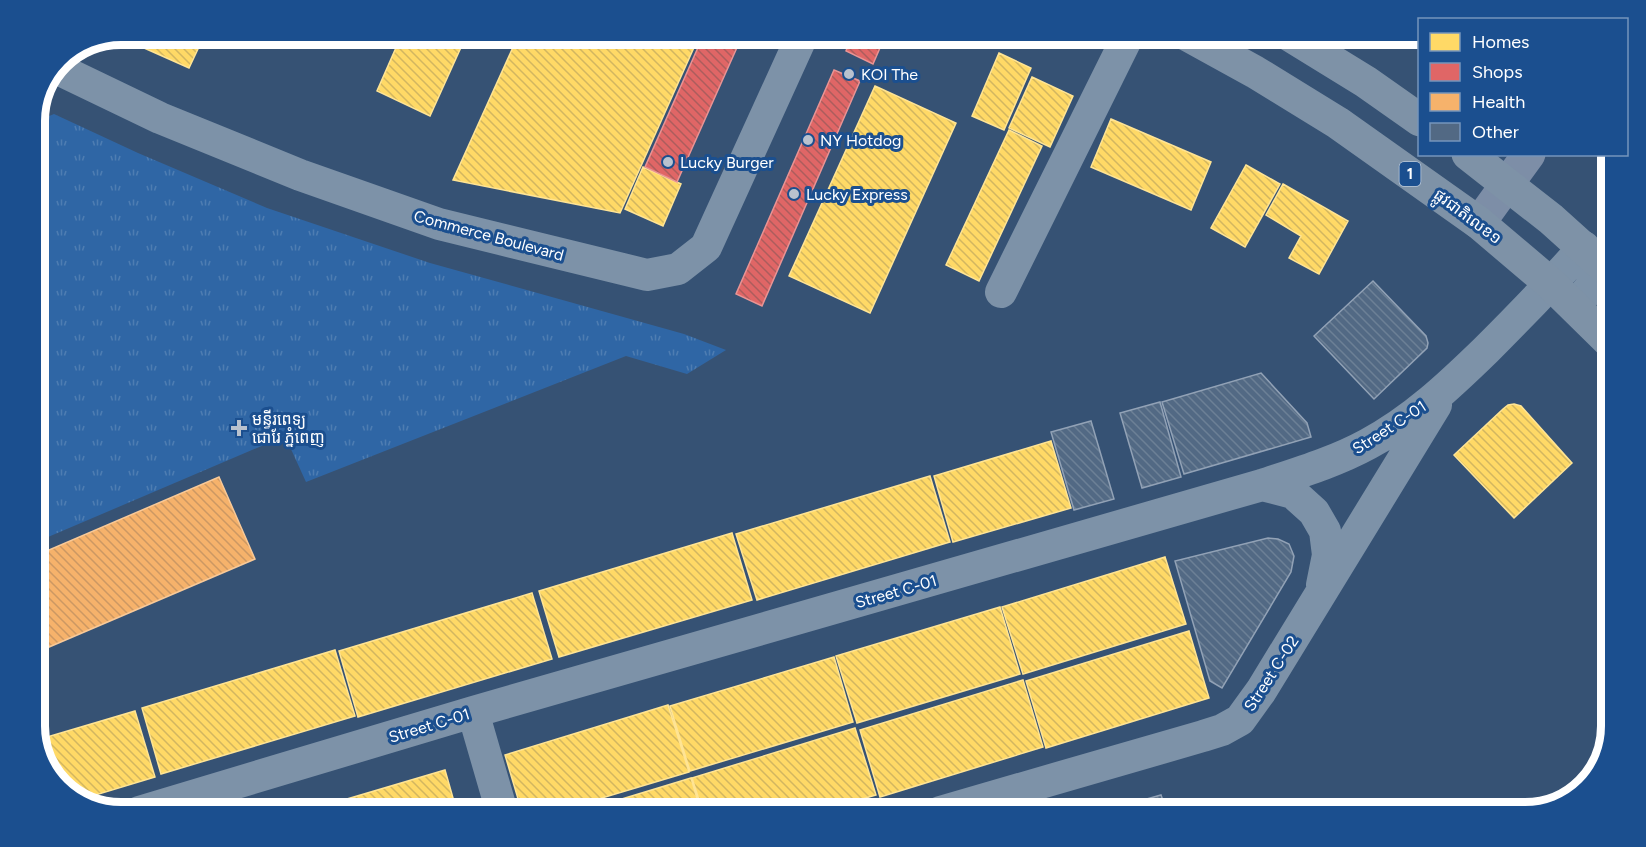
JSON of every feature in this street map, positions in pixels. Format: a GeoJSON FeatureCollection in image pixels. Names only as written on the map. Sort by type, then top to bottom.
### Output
{"type":"FeatureCollection","features":[{"type":"Feature","properties":{"kind":"highway","name":"ផ្លូវជាតិលេខ១"},"geometry":{"type":"LineString","coordinates":[[1206,45],[1338,123],[1479,223],[1551,284],[1601,333]]}},
{"type":"Feature","properties":{"kind":"highway"},"geometry":{"type":"LineString","coordinates":[[1306,45],[1366,82],[1418,119]]}},
{"type":"Feature","properties":{"kind":"highway"},"geometry":{"type":"LineString","coordinates":[[1471,156],[1508,183],[1601,261]]}},
{"type":"Feature","properties":{"kind":"main road"},"geometry":{"type":"LineString","coordinates":[[1479,223],[1528,156]]}},
{"type":"Feature","properties":{"kind":"street","name":"Commerce Boulevard"},"geometry":{"type":"LineString","coordinates":[[64,72],[160,118],[300,175],[439,224],[647,275],[678,268],[706,247],[798,45]]}},
{"type":"Feature","properties":{"kind":"street"},"geometry":{"type":"LineString","coordinates":[[1001,292],[1124,45]]}},
{"type":"Feature","properties":{"kind":"street","name":"Street C-01"},"geometry":{"type":"LineString","coordinates":[[175,802],[472,712],[1262,485],[1331,461],[1369,444],[1399,425],[1446,389],[1551,284],[1601,264]]}},
{"type":"Feature","properties":{"kind":"street"},"geometry":{"type":"LineString","coordinates":[[1575,306],[1601,266]]}},
{"type":"Feature","properties":{"kind":"street","name":"Street C-02"},"geometry":{"type":"LineString","coordinates":[[977,802],[1222,730],[1240,720],[1261,691],[1319,598],[1446,389]]}},
{"type":"Feature","properties":{"kind":"street"},"geometry":{"type":"LineString","coordinates":[[1262,485],[1293,493],[1314,512],[1325,531],[1328,555],[1319,598]]}},
{"type":"Feature","properties":{"kind":"street"},"geometry":{"type":"LineString","coordinates":[[472,712],[499,802]]}},
{"type":"Feature","properties":{"kind":"green space","name":"មន្ទីរពេទ្យ ជោរែ ភ្នំពេញ"},"geometry":{"type":"Polygon","coordinates":[[[54,114],[267,208],[430,263],[684,334],[726,350],[687,374],[626,356],[306,482],[285,436],[45,538],[45,118],[54,114]]]}},
{"type":"Feature","properties":{"kind":"building: Homes"},"geometry":{"type":"Polygon","coordinates":[[[143,45],[200,45],[189,68],[142,47],[143,45]]]}},
{"type":"Feature","properties":{"kind":"building: Homes"},"geometry":{"type":"Polygon","coordinates":[[[397,45],[462,45],[430,116],[377,91],[397,45]]]}},
{"type":"Feature","properties":{"kind":"building: Homes"},"geometry":{"type":"Polygon","coordinates":[[[514,45],[695,45],[620,213],[453,180],[514,45]]]}},
{"type":"Feature","properties":{"kind":"building: Homes"},"geometry":{"type":"Polygon","coordinates":[[[999,53],[1031,68],[1004,130],[972,116],[999,53]]]}},
{"type":"Feature","properties":{"kind":"building: Homes"},"geometry":{"type":"Polygon","coordinates":[[[1032,77],[1073,96],[1050,147],[1009,128],[1032,77]]]}},
{"type":"Feature","properties":{"kind":"building: Homes"},"geometry":{"type":"Polygon","coordinates":[[[875,86],[956,123],[870,313],[789,276],[875,86]]]}},
{"type":"Feature","properties":{"kind":"building: Homes"},"geometry":{"type":"Polygon","coordinates":[[[1111,119],[1211,162],[1191,210],[1091,167],[1111,119]]]}},
{"type":"Feature","properties":{"kind":"building: Homes"},"geometry":{"type":"Polygon","coordinates":[[[1009,130],[1042,146],[979,281],[946,265],[1009,130]]]}},
{"type":"Feature","properties":{"kind":"building: Homes"},"geometry":{"type":"Polygon","coordinates":[[[1246,165],[1280,184],[1245,247],[1211,228],[1246,165]]]}},
{"type":"Feature","properties":{"kind":"building: Homes"},"geometry":{"type":"Polygon","coordinates":[[[643,167],[681,184],[663,226],[625,209],[643,167]]]}},
{"type":"Feature","properties":{"kind":"building: Homes"},"geometry":{"type":"Polygon","coordinates":[[[1283,184],[1348,221],[1319,274],[1289,258],[1301,236],[1266,215],[1283,184]]]}},
{"type":"Feature","properties":{"kind":"building: Homes"},"geometry":{"type":"Polygon","coordinates":[[[1514,404],[1521,406],[1572,463],[1514,518],[1454,455],[1503,409],[1514,404]]]}},
{"type":"Feature","properties":{"kind":"building: Homes"},"geometry":{"type":"Polygon","coordinates":[[[1051,441],[1071,508],[953,542],[934,476],[1051,441]]]}},
{"type":"Feature","properties":{"kind":"building: Homes"},"geometry":{"type":"Polygon","coordinates":[[[930,476],[950,542],[757,600],[736,534],[930,476]]]}},
{"type":"Feature","properties":{"kind":"building: Homes"},"geometry":{"type":"Polygon","coordinates":[[[732,533],[752,600],[559,657],[539,591],[732,533]]]}},
{"type":"Feature","properties":{"kind":"building: Homes"},"geometry":{"type":"Polygon","coordinates":[[[1165,557],[1186,624],[1023,674],[1002,607],[1165,557]]]}},
{"type":"Feature","properties":{"kind":"building: Homes"},"geometry":{"type":"Polygon","coordinates":[[[532,593],[552,659],[358,717],[339,651],[532,593]]]}},
{"type":"Feature","properties":{"kind":"building: Homes"},"geometry":{"type":"Polygon","coordinates":[[[1000,607],[1020,674],[857,723],[836,656],[1000,607]]]}},
{"type":"Feature","properties":{"kind":"building: Homes"},"geometry":{"type":"Polygon","coordinates":[[[1189,631],[1209,698],[1046,748],[1026,681],[1189,631]]]}},
{"type":"Feature","properties":{"kind":"building: Homes"},"geometry":{"type":"Polygon","coordinates":[[[335,650],[355,716],[161,774],[142,708],[335,650]]]}},
{"type":"Feature","properties":{"kind":"building: Homes"},"geometry":{"type":"Polygon","coordinates":[[[834,657],[853,722],[690,771],[670,706],[834,657]]]}},
{"type":"Feature","properties":{"kind":"building: Homes"},"geometry":{"type":"Polygon","coordinates":[[[1023,680],[1043,747],[880,797],[860,730],[1023,680]]]}},
{"type":"Feature","properties":{"kind":"building: Homes"},"geometry":{"type":"Polygon","coordinates":[[[668,705],[689,772],[588,802],[519,802],[505,755],[668,705]]]}},
{"type":"Feature","properties":{"kind":"building: Homes"},"geometry":{"type":"Polygon","coordinates":[[[135,711],[155,777],[92,796],[64,776],[53,760],[46,737],[135,711]]]}},
{"type":"Feature","properties":{"kind":"building: Homes"},"geometry":{"type":"Polygon","coordinates":[[[855,728],[876,795],[852,802],[700,802],[692,778],[855,728]]]}},
{"type":"Feature","properties":{"kind":"building: Homes"},"geometry":{"type":"Polygon","coordinates":[[[445,770],[454,802],[337,802],[445,770]]]}},
{"type":"Feature","properties":{"kind":"building: Homes"},"geometry":{"type":"Polygon","coordinates":[[[691,778],[698,802],[612,802],[691,778]]]}},
{"type":"Feature","properties":{"kind":"building: Shops"},"geometry":{"type":"Polygon","coordinates":[[[699,45],[738,45],[677,182],[645,167],[699,45]]]}},
{"type":"Feature","properties":{"kind":"building: Shops"},"geometry":{"type":"Polygon","coordinates":[[[848,45],[881,45],[873,64],[846,51],[848,45]]]}},
{"type":"Feature","properties":{"kind":"building: Shops"},"geometry":{"type":"Polygon","coordinates":[[[834,70],[860,81],[762,306],[736,294],[834,70]]]}},
{"type":"Feature","properties":{"kind":"building: Health"},"geometry":{"type":"Polygon","coordinates":[[[219,477],[255,559],[45,649],[45,552],[219,477]]]}},
{"type":"Feature","properties":{"kind":"building: Other"},"geometry":{"type":"Polygon","coordinates":[[[1373,281],[1426,336],[1428,343],[1427,348],[1374,399],[1314,336],[1373,281]]]}},
{"type":"Feature","properties":{"kind":"building: Other"},"geometry":{"type":"Polygon","coordinates":[[[1261,373],[1307,423],[1311,437],[1184,474],[1162,402],[1261,373]]]}},
{"type":"Feature","properties":{"kind":"building: Other"},"geometry":{"type":"Polygon","coordinates":[[[1160,402],[1181,477],[1142,488],[1120,413],[1160,402]]]}},
{"type":"Feature","properties":{"kind":"building: Other"},"geometry":{"type":"Polygon","coordinates":[[[1091,421],[1114,499],[1074,510],[1051,432],[1091,421]]]}},
{"type":"Feature","properties":{"kind":"building: Other"},"geometry":{"type":"Polygon","coordinates":[[[1268,538],[1289,544],[1294,556],[1291,572],[1222,688],[1210,681],[1175,561],[1268,538]]]}},
{"type":"Feature","properties":{"kind":"building: Other"},"geometry":{"type":"Polygon","coordinates":[[[1161,795],[1163,802],[1136,802],[1161,795]]]}},
{"type":"Feature","properties":{"kind":"place","name":"KOI The"},"geometry":{"type":"Point","coordinates":[849,74]}},
{"type":"Feature","properties":{"kind":"place","name":"NY Hotdog"},"geometry":{"type":"Point","coordinates":[808,140]}},
{"type":"Feature","properties":{"kind":"place","name":"Lucky Burger"},"geometry":{"type":"Point","coordinates":[668,162]}},
{"type":"Feature","properties":{"kind":"place","name":"Lucky Express"},"geometry":{"type":"Point","coordinates":[794,194]}},
{"type":"Feature","properties":{"kind":"place","name":"មន្ទីរពេទ្យ ជោរែ ភ្នំពេញ"},"geometry":{"type":"Point","coordinates":[239,428]}}]}
